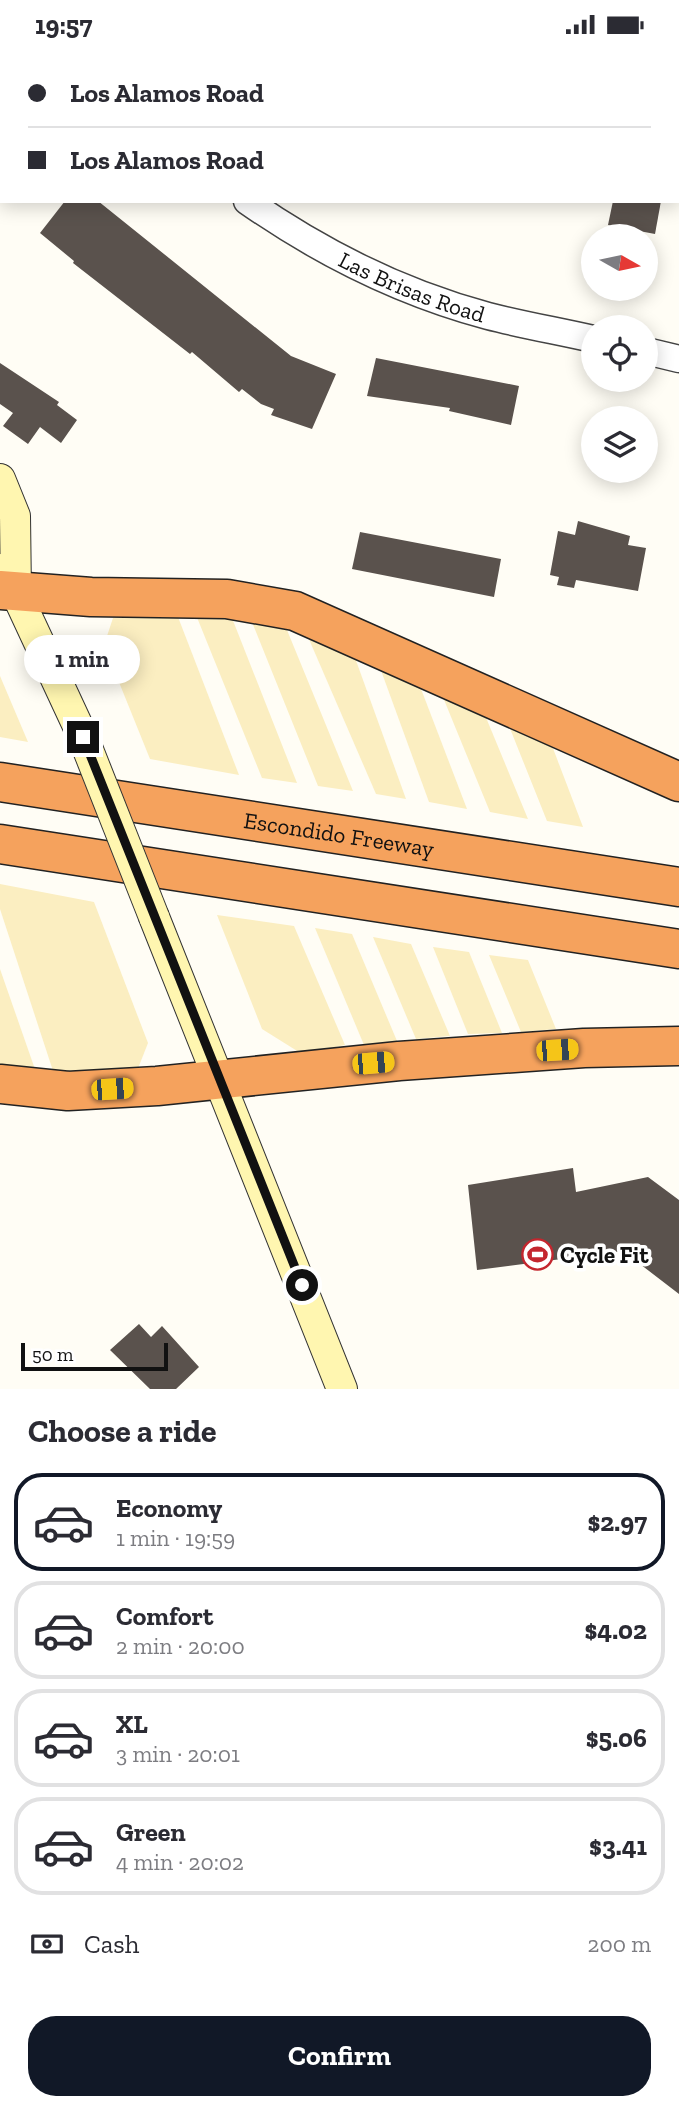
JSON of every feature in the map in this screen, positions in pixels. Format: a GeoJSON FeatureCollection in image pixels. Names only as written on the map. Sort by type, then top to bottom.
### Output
{"type":"FeatureCollection","features":[{"type":"Feature","properties":{"kind":"highway"},"geometry":{"type":"LineString","coordinates":[[5,584],[227,599],[295,611],[679,782]]}},
{"type":"Feature","properties":{"kind":"highway","name":"Escondido Freeway"},"geometry":{"type":"LineString","coordinates":[[0,782],[679,887]]}},
{"type":"Feature","properties":{"kind":"highway"},"geometry":{"type":"LineString","coordinates":[[0,844],[679,949]]}},
{"type":"Feature","properties":{"kind":"highway"},"geometry":{"type":"LineString","coordinates":[[0,1084],[68,1091],[157,1086],[220,1078],[584,1048],[679,1046]]}},
{"type":"Feature","properties":{"kind":"main road"},"geometry":{"type":"LineString","coordinates":[[0,479],[15,516],[5,584],[83,737],[342,1389]]}},
{"type":"Feature","properties":{"kind":"street","name":"Las Brisas Road"},"geometry":{"type":"LineString","coordinates":[[250,203],[318,246],[418,294],[489,316],[581,336]]}},
{"type":"Feature","properties":{"kind":"street"},"geometry":{"type":"LineString","coordinates":[[658,354],[679,359]]}},
{"type":"Feature","properties":{"kind":"sand"},"geometry":{"type":"Polygon","coordinates":[[[196,615],[232,618],[297,783],[262,778],[196,615]]]}},
{"type":"Feature","properties":{"kind":"sand"},"geometry":{"type":"Polygon","coordinates":[[[178,617],[239,775],[150,759],[104,645],[113,618],[178,617]]]}},
{"type":"Feature","properties":{"kind":"sand"},"geometry":{"type":"Polygon","coordinates":[[[252,622],[287,630],[353,791],[318,786],[252,622]]]}},
{"type":"Feature","properties":{"kind":"sand"},"geometry":{"type":"Polygon","coordinates":[[[308,637],[354,655],[406,799],[376,794],[308,637]]]}},
{"type":"Feature","properties":{"kind":"sand"},"geometry":{"type":"Polygon","coordinates":[[[379,665],[418,681],[467,809],[429,802],[379,665]]]}},
{"type":"Feature","properties":{"kind":"sand"},"geometry":{"type":"Polygon","coordinates":[[[0,676],[28,742],[0,737],[0,676]]]}},
{"type":"Feature","properties":{"kind":"sand"},"geometry":{"type":"Polygon","coordinates":[[[440,690],[480,703],[528,819],[490,812],[440,690]]]}},
{"type":"Feature","properties":{"kind":"sand"},"geometry":{"type":"Polygon","coordinates":[[[503,711],[546,730],[583,827],[547,821],[503,711]]]}},
{"type":"Feature","properties":{"kind":"sand"},"geometry":{"type":"Polygon","coordinates":[[[0,884],[94,902],[148,1043],[137,1071],[55,1077],[0,909],[0,884]]]}},
{"type":"Feature","properties":{"kind":"sand"},"geometry":{"type":"Polygon","coordinates":[[[217,915],[294,926],[345,1045],[302,1054],[262,1029],[217,915]]]}},
{"type":"Feature","properties":{"kind":"sand"},"geometry":{"type":"Polygon","coordinates":[[[315,928],[352,934],[397,1041],[364,1045],[315,928]]]}},
{"type":"Feature","properties":{"kind":"sand"},"geometry":{"type":"Polygon","coordinates":[[[373,937],[411,944],[450,1036],[416,1039],[373,937]]]}},
{"type":"Feature","properties":{"kind":"sand"},"geometry":{"type":"Polygon","coordinates":[[[433,947],[469,952],[502,1033],[468,1034],[433,947]]]}},
{"type":"Feature","properties":{"kind":"sand"},"geometry":{"type":"Polygon","coordinates":[[[489,955],[528,960],[556,1029],[521,1032],[489,955]]]}},
{"type":"Feature","properties":{"kind":"sand"},"geometry":{"type":"Polygon","coordinates":[[[0,969],[37,1075],[0,1067],[0,969]]]}},
{"type":"Feature","properties":{"kind":"building"},"geometry":{"type":"Polygon","coordinates":[[[63,203],[100,203],[291,356],[336,374],[312,429],[271,415],[274,409],[261,404],[242,389],[239,392],[192,352],[190,354],[73,263],[74,261],[40,233],[63,203]]]}},
{"type":"Feature","properties":{"kind":"building"},"geometry":{"type":"Polygon","coordinates":[[[613,203],[661,203],[657,224],[608,224],[613,203]]]}},
{"type":"Feature","properties":{"kind":"building"},"geometry":{"type":"Polygon","coordinates":[[[376,358],[519,386],[511,425],[449,411],[450,408],[367,396],[376,358]]]}},
{"type":"Feature","properties":{"kind":"building"},"geometry":{"type":"Polygon","coordinates":[[[0,363],[59,402],[57,405],[77,420],[61,443],[40,427],[28,444],[3,426],[13,413],[0,404],[0,363]]]}},
{"type":"Feature","properties":{"kind":"building"},"geometry":{"type":"Polygon","coordinates":[[[578,521],[630,536],[628,545],[646,548],[638,591],[576,580],[574,588],[557,585],[559,577],[550,575],[558,531],[575,535],[578,521]]]}},
{"type":"Feature","properties":{"kind":"building"},"geometry":{"type":"Polygon","coordinates":[[[360,532],[501,559],[494,597],[352,569],[360,532]]]}},
{"type":"Feature","properties":{"kind":"building"},"geometry":{"type":"Polygon","coordinates":[[[573,1168],[576,1192],[648,1177],[679,1200],[679,1294],[623,1251],[477,1270],[468,1185],[573,1168]]]}},
{"type":"Feature","properties":{"kind":"building"},"geometry":{"type":"Polygon","coordinates":[[[139,1324],[151,1337],[162,1326],[199,1367],[176,1389],[150,1389],[110,1350],[139,1324]]]}},
{"type":"Feature","properties":{"kind":"place","name":"Cycle Fit"},"geometry":{"type":"Point","coordinates":[537,1255]}},
{"type":"Feature","properties":{"kind":"route"},"geometry":{"type":"LineString","coordinates":[[83,737],[302,1285]]}}]}
